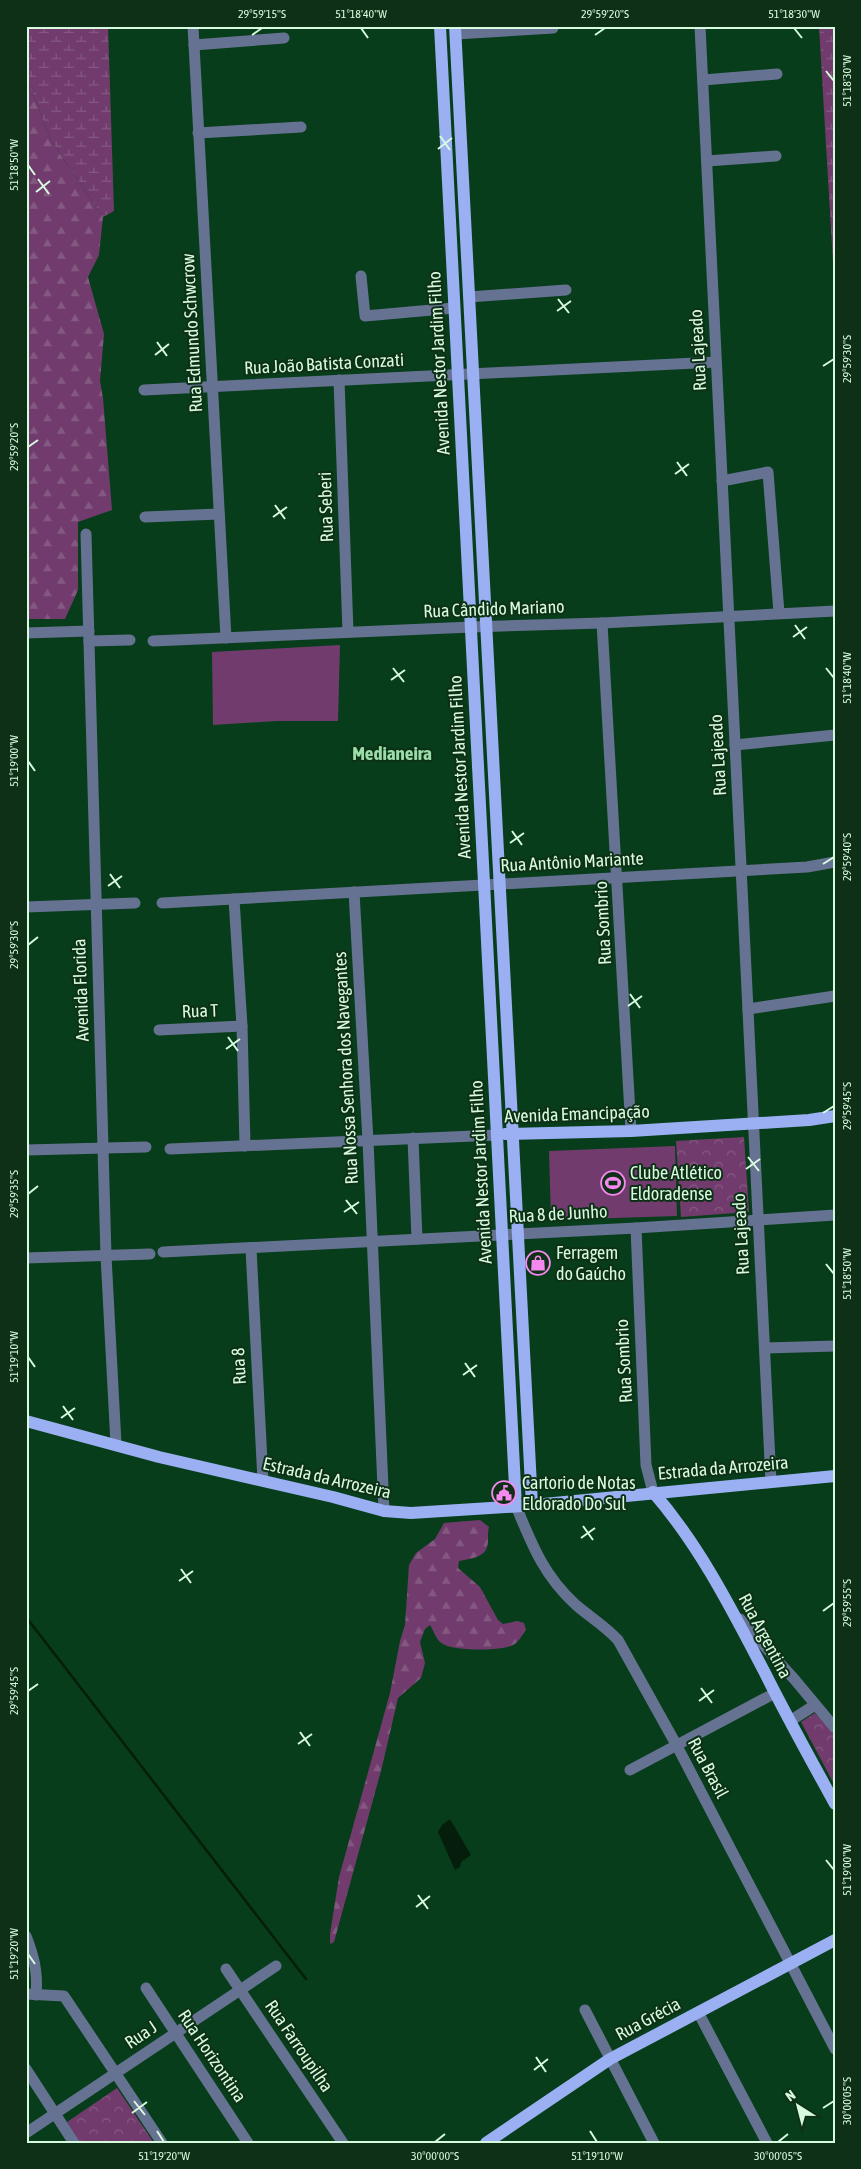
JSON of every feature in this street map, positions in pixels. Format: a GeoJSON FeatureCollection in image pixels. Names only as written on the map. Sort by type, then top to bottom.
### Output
{"type":"FeatureCollection","features":[{"type":"Feature","properties":{"kind":"main road","name":"Avenida Nestor Jardim Filho"},"geometry":{"type":"LineString","coordinates":[[440,26],[516,1506]]}},
{"type":"Feature","properties":{"kind":"main road","name":"Avenida Nestor Jardim Filho"},"geometry":{"type":"LineString","coordinates":[[455,30],[532,1505]]}},
{"type":"Feature","properties":{"kind":"main road"},"geometry":{"type":"LineString","coordinates":[[442,82],[458,81]]}},
{"type":"Feature","properties":{"kind":"main road"},"geometry":{"type":"LineString","coordinates":[[451,248],[467,246]]}},
{"type":"Feature","properties":{"kind":"main road"},"geometry":{"type":"LineString","coordinates":[[490,998],[506,998]]}},
{"type":"Feature","properties":{"kind":"main road","name":"Avenida Emancipação"},"geometry":{"type":"LineString","coordinates":[[497,1135],[631,1131],[835,1116]]}},
{"type":"Feature","properties":{"kind":"main road","name":"Estrada da Arrozeira"},"geometry":{"type":"LineString","coordinates":[[26,1421],[116,1444],[159,1458],[333,1497],[384,1511],[412,1513],[532,1505],[835,1476]]}},
{"type":"Feature","properties":{"kind":"main road","name":"Rua Argentina"},"geometry":{"type":"LineString","coordinates":[[653,1492],[672,1514],[734,1612],[835,1804]]}},
{"type":"Feature","properties":{"kind":"main road","name":"Rua Grécia"},"geometry":{"type":"LineString","coordinates":[[486,2143],[610,2059],[835,1940]]}},
{"type":"Feature","properties":{"kind":"street","name":"Rua Edmundo Schwcrow"},"geometry":{"type":"LineString","coordinates":[[193,26],[226,638]]}},
{"type":"Feature","properties":{"kind":"street","name":"Rua Lajeado"},"geometry":{"type":"LineString","coordinates":[[700,26],[771,1482]]}},
{"type":"Feature","properties":{"kind":"street"},"geometry":{"type":"LineString","coordinates":[[455,30],[553,28]]}},
{"type":"Feature","properties":{"kind":"street"},"geometry":{"type":"LineString","coordinates":[[194,45],[284,38]]}},
{"type":"Feature","properties":{"kind":"street"},"geometry":{"type":"LineString","coordinates":[[703,80],[777,74]]}},
{"type":"Feature","properties":{"kind":"street"},"geometry":{"type":"LineString","coordinates":[[198,133],[301,127]]}},
{"type":"Feature","properties":{"kind":"street"},"geometry":{"type":"LineString","coordinates":[[706,161],[776,156]]}},
{"type":"Feature","properties":{"kind":"street"},"geometry":{"type":"LineString","coordinates":[[361,276],[365,316],[454,308]]}},
{"type":"Feature","properties":{"kind":"street"},"geometry":{"type":"LineString","coordinates":[[469,297],[566,290]]}},
{"type":"Feature","properties":{"kind":"street","name":"Rua João Batista Conzati"},"geometry":{"type":"LineString","coordinates":[[144,390],[716,362]]}},
{"type":"Feature","properties":{"kind":"street","name":"Rua Seberi"},"geometry":{"type":"LineString","coordinates":[[339,380],[348,632]]}},
{"type":"Feature","properties":{"kind":"street"},"geometry":{"type":"LineString","coordinates":[[722,481],[768,472],[779,613]]}},
{"type":"Feature","properties":{"kind":"street"},"geometry":{"type":"LineString","coordinates":[[145,517],[219,514]]}},
{"type":"Feature","properties":{"kind":"street","name":"Avenida Florida"},"geometry":{"type":"LineString","coordinates":[[86,534],[106,1256],[116,1444]]}},
{"type":"Feature","properties":{"kind":"street","name":"Rua Cândido Mariano"},"geometry":{"type":"LineString","coordinates":[[153,641],[486,626],[602,623],[835,611]]}},
{"type":"Feature","properties":{"kind":"street","name":"Rua Sombrio"},"geometry":{"type":"LineString","coordinates":[[602,623],[631,1131]]}},
{"type":"Feature","properties":{"kind":"street"},"geometry":{"type":"LineString","coordinates":[[26,633],[130,640]]}},
{"type":"Feature","properties":{"kind":"street"},"geometry":{"type":"LineString","coordinates":[[735,745],[835,735]]}},
{"type":"Feature","properties":{"kind":"street","name":"Rua Antônio Mariante"},"geometry":{"type":"LineString","coordinates":[[162,903],[808,867],[835,862]]}},
{"type":"Feature","properties":{"kind":"street","name":"Rua Nossa Senhora dos Navegantes"},"geometry":{"type":"LineString","coordinates":[[354,892],[368,1140],[384,1511]]}},
{"type":"Feature","properties":{"kind":"street"},"geometry":{"type":"LineString","coordinates":[[234,899],[242,1026],[246,1146]]}},
{"type":"Feature","properties":{"kind":"street"},"geometry":{"type":"LineString","coordinates":[[26,907],[135,903]]}},
{"type":"Feature","properties":{"kind":"street"},"geometry":{"type":"LineString","coordinates":[[748,1009],[835,996]]}},
{"type":"Feature","properties":{"kind":"street","name":"Rua T"},"geometry":{"type":"LineString","coordinates":[[159,1030],[242,1026]]}},
{"type":"Feature","properties":{"kind":"street","name":"Avenida Emancipação"},"geometry":{"type":"LineString","coordinates":[[170,1149],[497,1135]]}},
{"type":"Feature","properties":{"kind":"street"},"geometry":{"type":"LineString","coordinates":[[413,1138],[417,1239]]}},
{"type":"Feature","properties":{"kind":"street"},"geometry":{"type":"LineString","coordinates":[[26,1150],[146,1147]]}},
{"type":"Feature","properties":{"kind":"street","name":"Rua 8 de Junho"},"geometry":{"type":"LineString","coordinates":[[163,1252],[636,1228],[835,1215]]}},
{"type":"Feature","properties":{"kind":"street","name":"Rua Sombrio"},"geometry":{"type":"LineString","coordinates":[[636,1228],[646,1465],[653,1492]]}},
{"type":"Feature","properties":{"kind":"street","name":"Rua 8"},"geometry":{"type":"LineString","coordinates":[[251,1249],[263,1481]]}},
{"type":"Feature","properties":{"kind":"street"},"geometry":{"type":"LineString","coordinates":[[26,1258],[150,1254]]}},
{"type":"Feature","properties":{"kind":"street"},"geometry":{"type":"LineString","coordinates":[[764,1348],[835,1346]]}},
{"type":"Feature","properties":{"kind":"street"},"geometry":{"type":"LineString","coordinates":[[523,1524],[532,1505]]}},
{"type":"Feature","properties":{"kind":"street","name":"Rua Brasil"},"geometry":{"type":"LineString","coordinates":[[516,1506],[539,1560],[556,1584],[577,1605],[608,1629],[618,1640],[677,1746],[835,2049]]}},
{"type":"Feature","properties":{"kind":"street"},"geometry":{"type":"LineString","coordinates":[[734,1612],[835,1728]]}},
{"type":"Feature","properties":{"kind":"street"},"geometry":{"type":"LineString","coordinates":[[630,1770],[775,1693]]}},
{"type":"Feature","properties":{"kind":"street"},"geometry":{"type":"LineString","coordinates":[[790,1720],[815,1705]]}},
{"type":"Feature","properties":{"kind":"street"},"geometry":{"type":"LineString","coordinates":[[26,1936],[33,1954],[37,1976],[31,1994],[64,1996],[162,2143]]}},
{"type":"Feature","properties":{"kind":"street","name":"Rua J"},"geometry":{"type":"LineString","coordinates":[[26,2133],[276,1966]]}},
{"type":"Feature","properties":{"kind":"street","name":"Rua Farroupilha"},"geometry":{"type":"LineString","coordinates":[[226,1969],[343,2143]]}},
{"type":"Feature","properties":{"kind":"street","name":"Rua Horizontina"},"geometry":{"type":"LineString","coordinates":[[146,1988],[248,2143]]}},
{"type":"Feature","properties":{"kind":"street"},"geometry":{"type":"LineString","coordinates":[[585,2010],[654,2143]]}},
{"type":"Feature","properties":{"kind":"street"},"geometry":{"type":"LineString","coordinates":[[698,2012],[767,2143]]}},
{"type":"Feature","properties":{"kind":"street"},"geometry":{"type":"LineString","coordinates":[[26,2069],[74,2143]]}},
{"type":"Feature","properties":{"kind":"green space"},"geometry":{"type":"Polygon","coordinates":[[[26,26],[108,26],[114,211],[103,217],[52,142],[26,77],[26,26]]]}},
{"type":"Feature","properties":{"kind":"green space"},"geometry":{"type":"Polygon","coordinates":[[[819,26],[835,26],[835,297],[819,26]]]}},
{"type":"Feature","properties":{"kind":"green space"},"geometry":{"type":"Polygon","coordinates":[[[26,77],[52,142],[103,217],[99,255],[88,277],[104,334],[100,381],[112,510],[78,522],[78,590],[65,619],[26,619],[26,77]]]}},
{"type":"Feature","properties":{"kind":"green space"},"geometry":{"type":"Polygon","coordinates":[[[340,645],[338,721],[277,721],[213,725],[212,652],[340,645]]]}},
{"type":"Feature","properties":{"kind":"green space"},"geometry":{"type":"Polygon","coordinates":[[[744,1137],[749,1212],[681,1217],[676,1141],[744,1137]]]}},
{"type":"Feature","properties":{"kind":"green space","name":"Clube Atlético Eldoradense"},"geometry":{"type":"Polygon","coordinates":[[[675,1146],[677,1216],[551,1220],[549,1151],[675,1146]]]}},
{"type":"Feature","properties":{"kind":"green space"},"geometry":{"type":"Polygon","coordinates":[[[480,1520],[489,1527],[487,1547],[483,1554],[479,1556],[459,1561],[458,1568],[480,1587],[498,1620],[503,1624],[517,1621],[524,1623],[526,1630],[513,1645],[476,1650],[454,1648],[446,1645],[440,1642],[430,1625],[425,1629],[420,1642],[425,1663],[421,1678],[398,1698],[382,1767],[334,1942],[330,1944],[339,1877],[390,1693],[405,1625],[409,1565],[416,1553],[435,1539],[444,1523],[480,1520]]]}},
{"type":"Feature","properties":{"kind":"green space"},"geometry":{"type":"Polygon","coordinates":[[[815,1713],[835,1735],[835,1786],[801,1722],[815,1713]]]}},
{"type":"Feature","properties":{"kind":"green space"},"geometry":{"type":"Polygon","coordinates":[[[117,2088],[154,2143],[80,2143],[67,2122],[117,2088]]]}},
{"type":"Feature","properties":{"kind":"shaded area"},"geometry":{"type":"Polygon","coordinates":[[[450,1819],[471,1855],[461,1862],[460,1867],[455,1870],[438,1832],[442,1825],[450,1819]]]}},
{"type":"Feature","properties":{"kind":"waterway"},"geometry":{"type":"LineString","coordinates":[[26,1617],[306,1979]]}},
{"type":"Feature","properties":{"kind":"place","name":"Clube Atlético Eldoradense"},"geometry":{"type":"Point","coordinates":[613,1183]}},
{"type":"Feature","properties":{"kind":"place","name":"Ferragem do Gaúcho"},"geometry":{"type":"Point","coordinates":[538,1263]}},
{"type":"Feature","properties":{"kind":"place","name":"Cartorio de Notas Eldorado Do Sul"},"geometry":{"type":"Point","coordinates":[504,1493]}},
{"type":"Feature","properties":{"kind":"district","name":"Medianeira"},"geometry":{"type":"Point","coordinates":[392,753]}}]}
